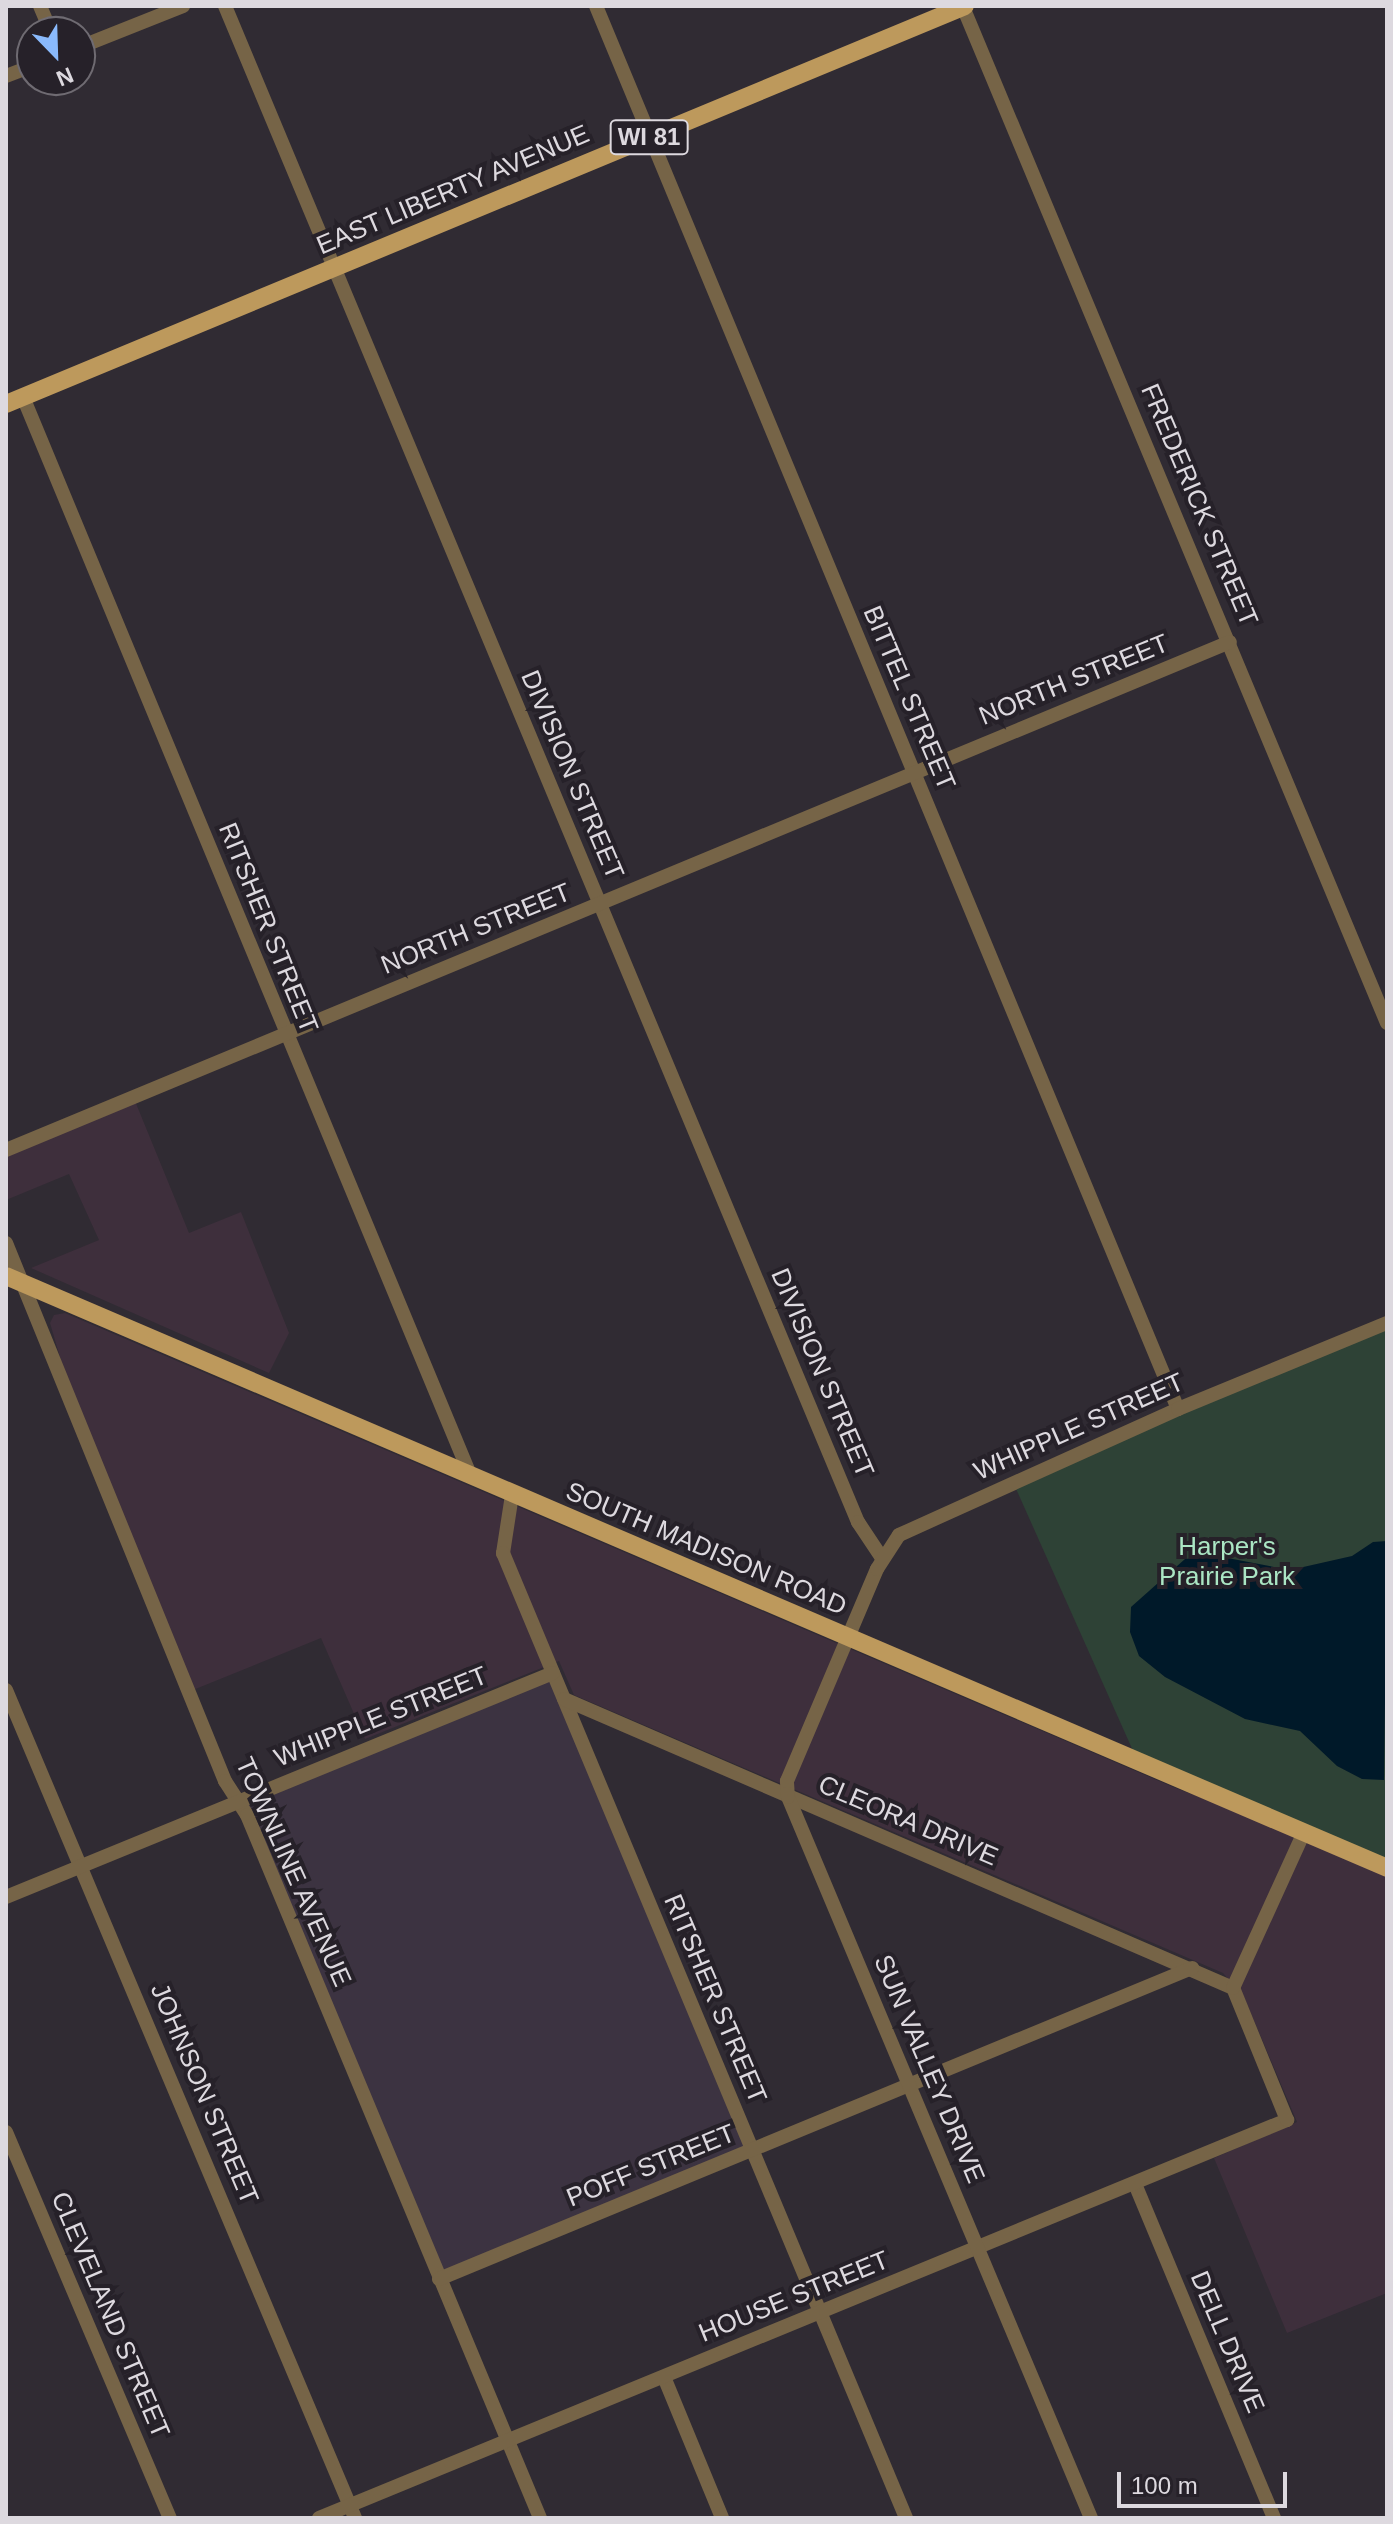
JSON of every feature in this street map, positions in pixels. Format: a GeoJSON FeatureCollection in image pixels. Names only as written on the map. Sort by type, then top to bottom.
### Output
{"type":"FeatureCollection","features":[{"type":"Feature","properties":{"kind":"main road","name":"EAST LIBERTY AVENUE"},"geometry":{"type":"LineString","coordinates":[[14,401],[964,6]]}},
{"type":"Feature","properties":{"kind":"main road","name":"SOUTH MADISON ROAD"},"geometry":{"type":"LineString","coordinates":[[14,1280],[1387,1868]]}},
{"type":"Feature","properties":{"kind":"street"},"geometry":{"type":"LineString","coordinates":[[96,41],[183,6]]}},
{"type":"Feature","properties":{"kind":"street","name":"DIVISION STREET"},"geometry":{"type":"LineString","coordinates":[[225,6],[858,1522],[882,1558]]}},
{"type":"Feature","properties":{"kind":"street","name":"BITTEL STREET"},"geometry":{"type":"LineString","coordinates":[[596,6],[1178,1409]]}},
{"type":"Feature","properties":{"kind":"street","name":"FREDERICK STREET"},"geometry":{"type":"LineString","coordinates":[[964,6],[1387,1023]]}},
{"type":"Feature","properties":{"kind":"street","name":"RITSHER STREET"},"geometry":{"type":"LineString","coordinates":[[14,401],[286,1034],[471,1477]]}},
{"type":"Feature","properties":{"kind":"street","name":"NORTH STREET"},"geometry":{"type":"LineString","coordinates":[[6,1150],[1230,642]]}},
{"type":"Feature","properties":{"kind":"street","name":"TOWNLINE AVENUE"},"geometry":{"type":"LineString","coordinates":[[6,1243],[14,1280],[219,1767],[238,1801],[540,2518]]}},
{"type":"Feature","properties":{"kind":"street","name":"WHIPPLE STREET"},"geometry":{"type":"LineString","coordinates":[[848,1638],[882,1558],[909,1527],[1178,1409],[1387,1323]]}},
{"type":"Feature","properties":{"kind":"street","name":"RITSHER STREET"},"geometry":{"type":"LineString","coordinates":[[512,1495],[503,1553],[906,2518]]}},
{"type":"Feature","properties":{"kind":"street"},"geometry":{"type":"LineString","coordinates":[[788,1797],[790,1767],[848,1638]]}},
{"type":"Feature","properties":{"kind":"street","name":"WHIPPLE STREET"},"geometry":{"type":"LineString","coordinates":[[6,1897],[553,1673]]}},
{"type":"Feature","properties":{"kind":"street","name":"JOHNSON STREET"},"geometry":{"type":"LineString","coordinates":[[6,1690],[352,2512]]}},
{"type":"Feature","properties":{"kind":"street","name":"CLEORA DRIVE"},"geometry":{"type":"LineString","coordinates":[[564,1699],[1233,1988]]}},
{"type":"Feature","properties":{"kind":"street","name":"SUN VALLEY DRIVE"},"geometry":{"type":"LineString","coordinates":[[788,1797],[1091,2518]]}},
{"type":"Feature","properties":{"kind":"street"},"geometry":{"type":"LineString","coordinates":[[1233,1988],[1304,1832]]}},
{"type":"Feature","properties":{"kind":"street","name":"POFF STREET"},"geometry":{"type":"LineString","coordinates":[[439,2279],[1192,1968]]}},
{"type":"Feature","properties":{"kind":"street","name":"HOUSE STREET"},"geometry":{"type":"LineString","coordinates":[[319,2518],[352,2512],[507,2440],[1287,2120],[1233,1988]]}},
{"type":"Feature","properties":{"kind":"street","name":"CLEVELAND STREET"},"geometry":{"type":"LineString","coordinates":[[6,2132],[170,2518]]}},
{"type":"Feature","properties":{"kind":"street","name":"DELL DRIVE"},"geometry":{"type":"LineString","coordinates":[[1135,2184],[1274,2518]]}},
{"type":"Feature","properties":{"kind":"street"},"geometry":{"type":"LineString","coordinates":[[664,2377],[722,2518]]}},
{"type":"Feature","properties":{"kind":"shaded area"},"geometry":{"type":"Polygon","coordinates":[[[135,1101],[189,1233],[241,1212],[289,1333],[269,1373],[31,1268],[99,1240],[69,1174],[6,1200],[6,1157],[135,1101]]]}},
{"type":"Feature","properties":{"kind":"shaded area"},"geometry":{"type":"Polygon","coordinates":[[[65,1313],[1173,1787],[1387,1868],[1387,2293],[1287,2333],[1214,2158],[1297,2122],[1244,1997],[1223,1973],[574,1695],[559,1661],[365,1739],[321,1638],[193,1690],[62,1364],[50,1323],[54,1315],[65,1313]]]}},
{"type":"Feature","properties":{"kind":"shaded area"},"geometry":{"type":"Polygon","coordinates":[[[553,1673],[752,2150],[439,2279],[238,1801],[553,1673]]]}},
{"type":"Feature","properties":{"kind":"green space","name":"Harper's Prairie Park"},"geometry":{"type":"Polygon","coordinates":[[[1387,1323],[1387,1868],[1138,1762],[1013,1482],[1387,1323]]]}},
{"type":"Feature","properties":{"kind":"water"},"geometry":{"type":"Polygon","coordinates":[[[1387,1541],[1384,1780],[1362,1779],[1337,1766],[1300,1731],[1245,1719],[1165,1677],[1139,1656],[1130,1632],[1131,1607],[1185,1559],[1217,1556],[1290,1570],[1352,1556],[1373,1542],[1387,1541]]]}}]}
